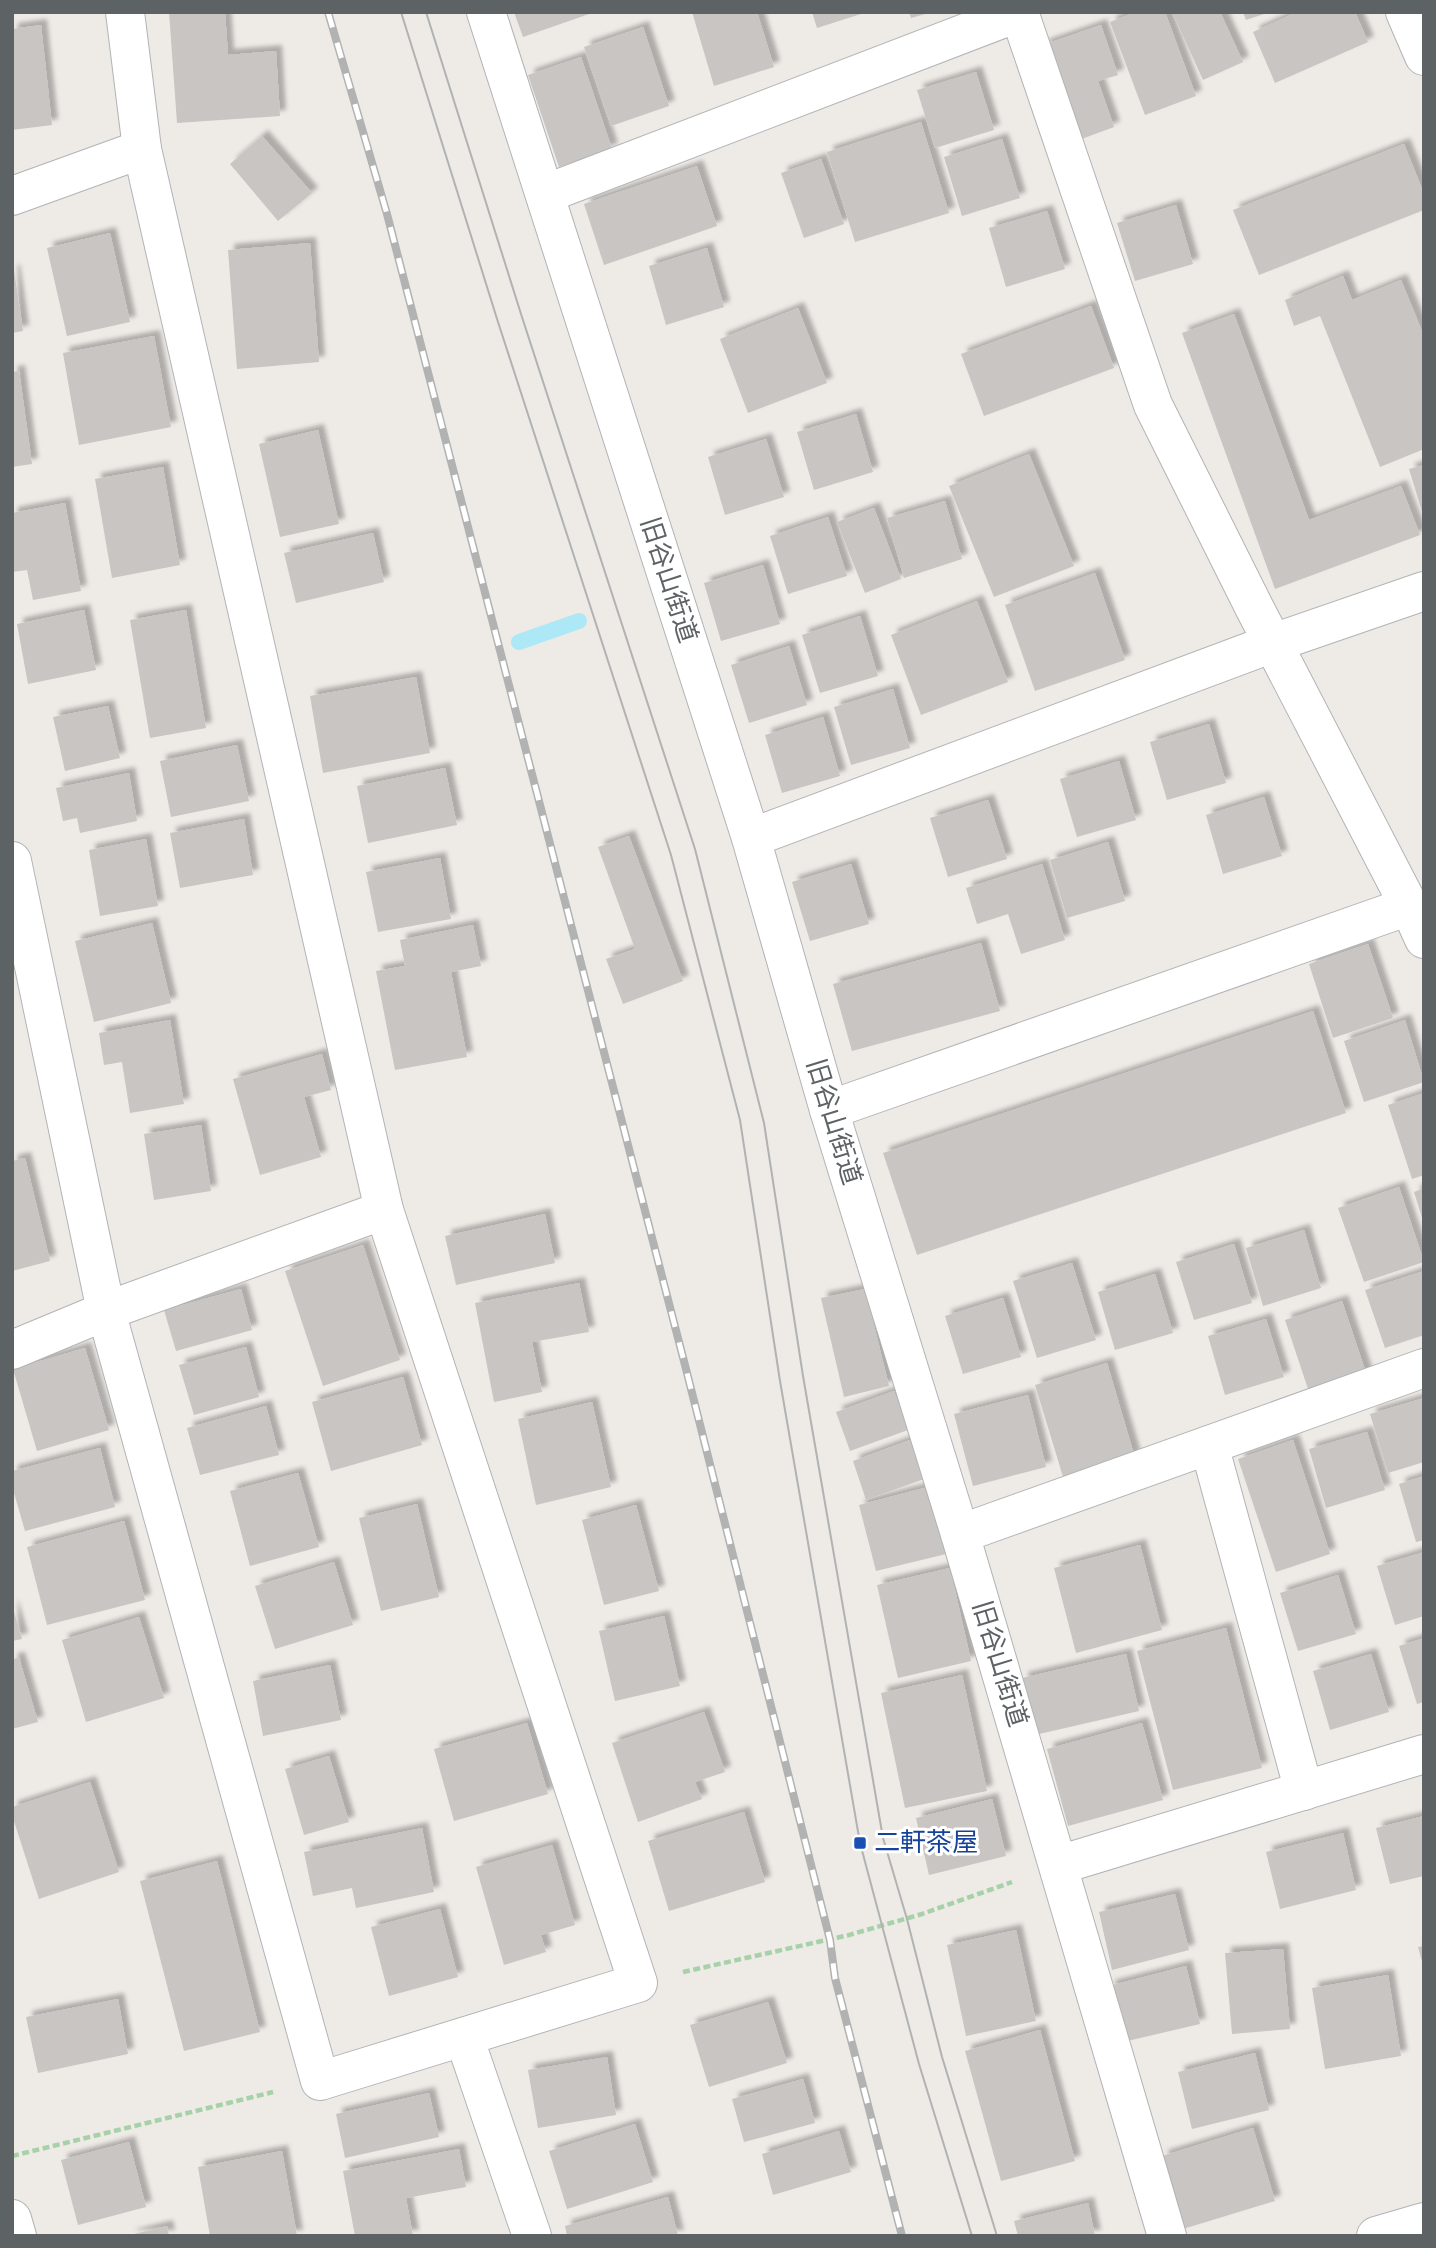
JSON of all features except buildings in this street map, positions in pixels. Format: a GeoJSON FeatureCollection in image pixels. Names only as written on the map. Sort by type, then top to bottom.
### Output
{"type":"FeatureCollection","features":[{"type":"Feature","properties":{"kind":"street"},"geometry":{"type":"LineString","coordinates":[[12,861],[106,1311],[320,2081],[638,1983],[384,1210],[142,149],[125,12]]}},
{"type":"Feature","properties":{"kind":"street","name":"旧谷山街道"},"geometry":{"type":"LineString","coordinates":[[486,12],[751,838],[829,1110],[960,1534],[1167,2236]]}},
{"type":"Feature","properties":{"kind":"street"},"geometry":{"type":"LineString","coordinates":[[545,194],[1019,12],[1153,405],[1417,922],[829,1110]]}},
{"type":"Feature","properties":{"kind":"street"},"geometry":{"type":"LineString","coordinates":[[1405,12],[1424,56]]}},
{"type":"Feature","properties":{"kind":"street"},"geometry":{"type":"LineString","coordinates":[[12,196],[142,149]]}},
{"type":"Feature","properties":{"kind":"street"},"geometry":{"type":"LineString","coordinates":[[751,838],[1273,643],[1424,591]]}},
{"type":"Feature","properties":{"kind":"street"},"geometry":{"type":"LineString","coordinates":[[12,1350],[106,1311],[384,1210]]}},
{"type":"Feature","properties":{"kind":"street"},"geometry":{"type":"LineString","coordinates":[[960,1534],[1424,1368]]}},
{"type":"Feature","properties":{"kind":"street"},"geometry":{"type":"LineString","coordinates":[[1209,1445],[1304,1791]]}},
{"type":"Feature","properties":{"kind":"street"},"geometry":{"type":"LineString","coordinates":[[1059,1865],[1424,1754]]}},
{"type":"Feature","properties":{"kind":"street"},"geometry":{"type":"LineString","coordinates":[[464,2037],[532,2236]]}},
{"type":"Feature","properties":{"kind":"street"},"geometry":{"type":"LineString","coordinates":[[12,2219],[17,2236]]}},
{"type":"Feature","properties":{"kind":"street"},"geometry":{"type":"LineString","coordinates":[[1376,2236],[1424,2221]]}},
{"type":"Feature","properties":{"kind":"path"},"geometry":{"type":"LineString","coordinates":[[638,1983],[861,1932],[922,1914],[1059,1865]]}},
{"type":"Feature","properties":{"kind":"path"},"geometry":{"type":"LineString","coordinates":[[12,2156],[320,2081]]}},
{"type":"Feature","properties":{"kind":"waterway"},"geometry":{"type":"LineString","coordinates":[[519,642],[579,621]]}},
{"type":"Feature","properties":{"kind":"tram line"},"geometry":{"type":"LineString","coordinates":[[401,12],[498,322],[671,855],[740,1120],[780,1381],[860,1843],[919,2064],[972,2236]]}},
{"type":"Feature","properties":{"kind":"tram line"},"geometry":{"type":"LineString","coordinates":[[426,12],[695,849],[764,1123],[803,1376],[883,1838],[907,1919],[942,2057],[997,2236]]}},
{"type":"Feature","properties":{"kind":"railway"},"geometry":{"type":"LineString","coordinates":[[328,12],[387,214],[686,1369],[830,1940],[835,1978],[902,2236]]}},
{"type":"Feature","properties":{"kind":"place","name":"二軒茶屋"},"geometry":{"type":"Point","coordinates":[860,1843]}}]}
